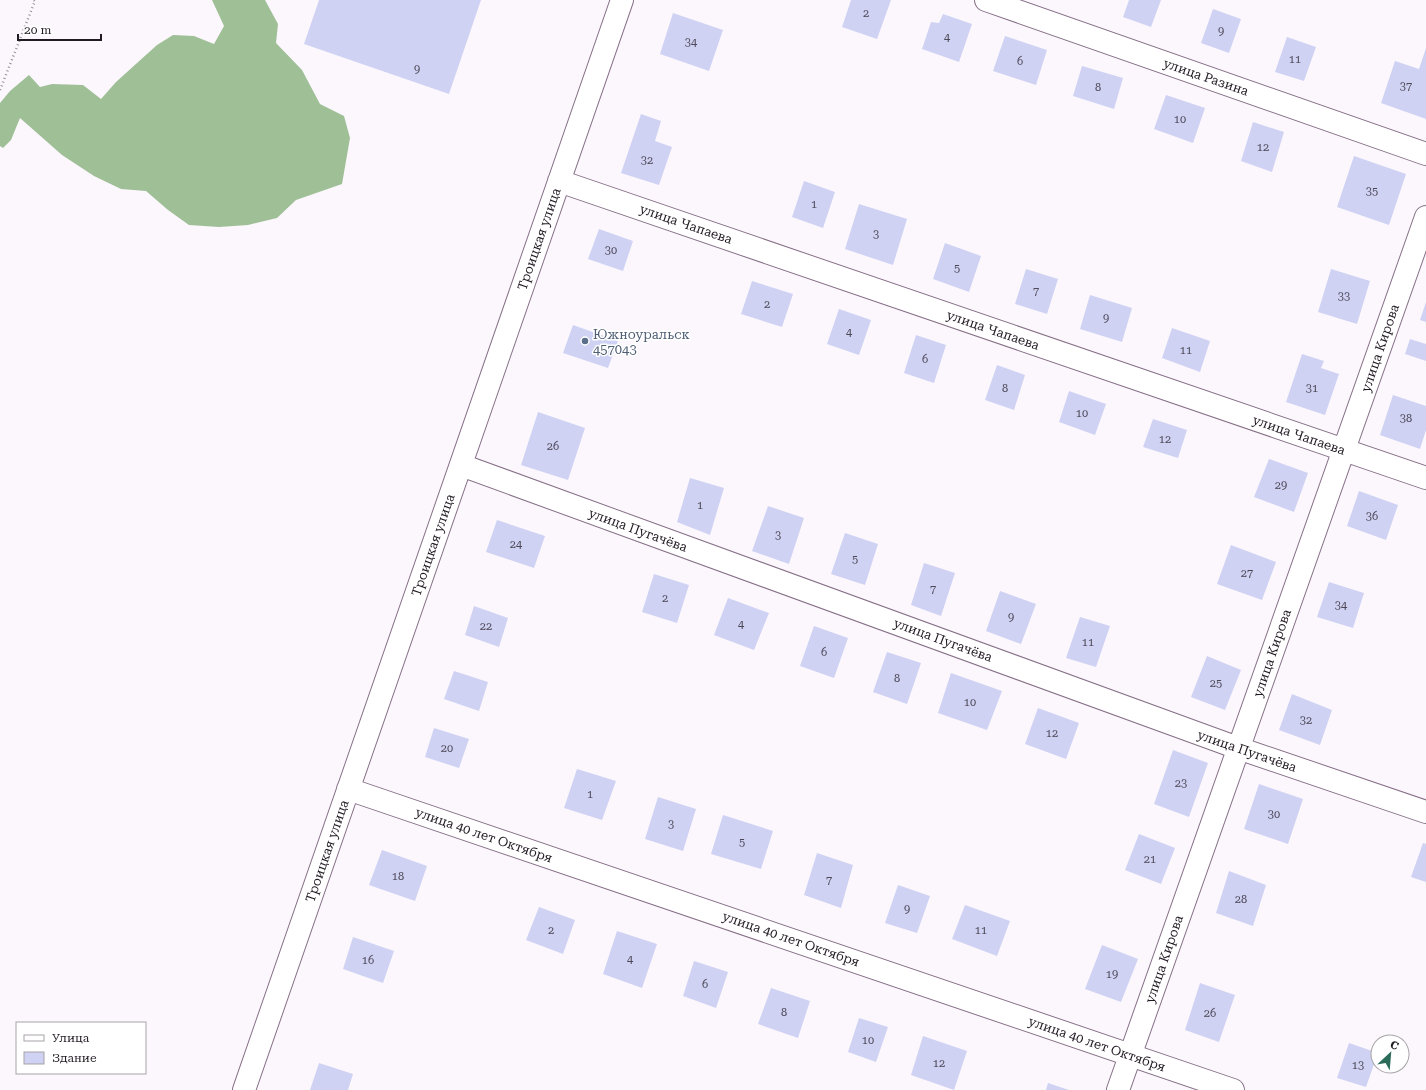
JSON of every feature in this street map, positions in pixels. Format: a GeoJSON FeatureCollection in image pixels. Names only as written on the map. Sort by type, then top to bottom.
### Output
{"type":"FeatureCollection","features":[{"type":"Feature","properties":{"kind":"street","name":"Троицкая улица"},"geometry":{"type":"LineString","coordinates":[[244,1090],[622,0]]}},
{"type":"Feature","properties":{"kind":"street","name":"улица Разина"},"geometry":{"type":"LineString","coordinates":[[986,0],[1426,154]]}},
{"type":"Feature","properties":{"kind":"street","name":"улица Чапаева"},"geometry":{"type":"LineString","coordinates":[[560,181],[1426,478]]}},
{"type":"Feature","properties":{"kind":"street","name":"улица Кирова"},"geometry":{"type":"LineString","coordinates":[[1118,1090],[1426,217]]}},
{"type":"Feature","properties":{"kind":"street","name":"улица Пугачёва"},"geometry":{"type":"LineString","coordinates":[[461,465],[1238,748],[1426,812]]}},
{"type":"Feature","properties":{"kind":"street","name":"улица 40 лет Октября"},"geometry":{"type":"LineString","coordinates":[[348,789],[1233,1090]]}},
{"type":"Feature","properties":{"kind":"path"},"geometry":{"type":"LineString","coordinates":[[0,90],[35,0]]}},
{"type":"Feature","properties":{"kind":"green space"},"geometry":{"type":"Polygon","coordinates":[[[212,0],[265,0],[278,24],[276,43],[302,70],[320,104],[344,116],[350,138],[342,184],[296,200],[277,218],[248,225],[219,227],[189,225],[168,210],[146,191],[121,189],[94,176],[62,155],[20,118],[11,140],[3,148],[0,146],[0,103],[10,91],[29,75],[40,87],[52,84],[83,85],[101,99],[116,82],[157,45],[173,35],[194,36],[214,44],[224,26],[212,0]]]}},
{"type":"Feature","properties":{"kind":"building"},"geometry":{"type":"Polygon","coordinates":[[[319,0],[481,0],[449,94],[304,44],[319,0]]]}},
{"type":"Feature","properties":{"kind":"building"},"geometry":{"type":"Polygon","coordinates":[[[851,0],[891,0],[877,39],[842,27],[851,0]]]}},
{"type":"Feature","properties":{"kind":"building"},"geometry":{"type":"Polygon","coordinates":[[[1129,0],[1161,0],[1151,27],[1123,17],[1129,0]]]}},
{"type":"Feature","properties":{"kind":"building"},"geometry":{"type":"Polygon","coordinates":[[[1213,9],[1241,19],[1229,53],[1201,43],[1213,9]]]}},
{"type":"Feature","properties":{"kind":"building"},"geometry":{"type":"Polygon","coordinates":[[[673,13],[723,30],[709,71],[660,54],[673,13]]]}},
{"type":"Feature","properties":{"kind":"building"},"geometry":{"type":"Polygon","coordinates":[[[943,14],[972,24],[959,62],[922,49],[931,22],[939,23],[943,14]]]}},
{"type":"Feature","properties":{"kind":"building"},"geometry":{"type":"Polygon","coordinates":[[[1005,36],[1047,50],[1036,85],[993,71],[1005,36]]]}},
{"type":"Feature","properties":{"kind":"building"},"geometry":{"type":"Polygon","coordinates":[[[1287,37],[1316,47],[1304,81],[1275,72],[1287,37]]]}},
{"type":"Feature","properties":{"kind":"building"},"geometry":{"type":"Polygon","coordinates":[[[1426,48],[1426,119],[1381,103],[1395,61],[1419,69],[1426,48]]]}},
{"type":"Feature","properties":{"kind":"building"},"geometry":{"type":"Polygon","coordinates":[[[1082,66],[1123,78],[1114,109],[1073,96],[1082,66]]]}},
{"type":"Feature","properties":{"kind":"building"},"geometry":{"type":"Polygon","coordinates":[[[1166,95],[1205,108],[1193,143],[1154,129],[1166,95]]]}},
{"type":"Feature","properties":{"kind":"building"},"geometry":{"type":"Polygon","coordinates":[[[641,114],[661,121],[655,141],[672,147],[659,185],[621,173],[641,114]]]}},
{"type":"Feature","properties":{"kind":"building"},"geometry":{"type":"Polygon","coordinates":[[[1253,122],[1284,132],[1272,172],[1241,161],[1253,122]]]}},
{"type":"Feature","properties":{"kind":"building"},"geometry":{"type":"Polygon","coordinates":[[[1354,156],[1406,174],[1389,225],[1337,207],[1354,156]]]}},
{"type":"Feature","properties":{"kind":"building"},"geometry":{"type":"Polygon","coordinates":[[[804,181],[835,192],[823,228],[792,217],[804,181]]]}},
{"type":"Feature","properties":{"kind":"building"},"geometry":{"type":"Polygon","coordinates":[[[859,204],[907,219],[893,265],[845,249],[859,204]]]}},
{"type":"Feature","properties":{"kind":"building"},"geometry":{"type":"Polygon","coordinates":[[[599,229],[633,241],[623,271],[588,259],[599,229]]]}},
{"type":"Feature","properties":{"kind":"building"},"geometry":{"type":"Polygon","coordinates":[[[945,243],[981,256],[969,292],[933,279],[945,243]]]}},
{"type":"Feature","properties":{"kind":"building"},"geometry":{"type":"Polygon","coordinates":[[[1026,269],[1058,279],[1047,314],[1015,304],[1026,269]]]}},
{"type":"Feature","properties":{"kind":"building"},"geometry":{"type":"Polygon","coordinates":[[[1331,269],[1370,281],[1357,324],[1318,312],[1331,269]]]}},
{"type":"Feature","properties":{"kind":"building"},"geometry":{"type":"Polygon","coordinates":[[[752,281],[793,294],[782,327],[741,314],[752,281]]]}},
{"type":"Feature","properties":{"kind":"building"},"geometry":{"type":"Polygon","coordinates":[[[1090,295],[1132,308],[1122,342],[1080,329],[1090,295]]]}},
{"type":"Feature","properties":{"kind":"building"},"geometry":{"type":"Polygon","coordinates":[[[1426,302],[1426,322],[1420,320],[1426,302]]]}},
{"type":"Feature","properties":{"kind":"building"},"geometry":{"type":"Polygon","coordinates":[[[839,309],[871,320],[859,355],[827,344],[839,309]]]}},
{"type":"Feature","properties":{"kind":"building"},"geometry":{"type":"Polygon","coordinates":[[[573,325],[618,341],[608,368],[563,353],[573,325]]]}},
{"type":"Feature","properties":{"kind":"building"},"geometry":{"type":"Polygon","coordinates":[[[1172,328],[1210,341],[1200,372],[1162,358],[1172,328]]]}},
{"type":"Feature","properties":{"kind":"building"},"geometry":{"type":"Polygon","coordinates":[[[916,335],[946,345],[934,383],[904,373],[916,335]]]}},
{"type":"Feature","properties":{"kind":"building"},"geometry":{"type":"Polygon","coordinates":[[[1410,339],[1426,344],[1426,361],[1405,354],[1410,339]]]}},
{"type":"Feature","properties":{"kind":"building"},"geometry":{"type":"Polygon","coordinates":[[[1302,354],[1324,361],[1321,368],[1339,374],[1325,415],[1286,402],[1302,354]]]}},
{"type":"Feature","properties":{"kind":"building"},"geometry":{"type":"Polygon","coordinates":[[[997,365],[1025,375],[1014,410],[985,400],[997,365]]]}},
{"type":"Feature","properties":{"kind":"building"},"geometry":{"type":"Polygon","coordinates":[[[1069,391],[1106,404],[1095,435],[1059,422],[1069,391]]]}},
{"type":"Feature","properties":{"kind":"building"},"geometry":{"type":"Polygon","coordinates":[[[1393,395],[1426,406],[1426,430],[1420,449],[1380,435],[1393,395]]]}},
{"type":"Feature","properties":{"kind":"building"},"geometry":{"type":"Polygon","coordinates":[[[538,412],[585,428],[568,480],[521,465],[538,412]]]}},
{"type":"Feature","properties":{"kind":"building"},"geometry":{"type":"Polygon","coordinates":[[[1153,419],[1187,430],[1178,458],[1143,447],[1153,419]]]}},
{"type":"Feature","properties":{"kind":"building"},"geometry":{"type":"Polygon","coordinates":[[[1269,459],[1308,473],[1294,512],[1254,497],[1269,459]]]}},
{"type":"Feature","properties":{"kind":"building"},"geometry":{"type":"Polygon","coordinates":[[[690,478],[724,488],[710,535],[677,522],[690,478]]]}},
{"type":"Feature","properties":{"kind":"building"},"geometry":{"type":"Polygon","coordinates":[[[1359,491],[1398,505],[1386,540],[1347,526],[1359,491]]]}},
{"type":"Feature","properties":{"kind":"building"},"geometry":{"type":"Polygon","coordinates":[[[768,506],[804,518],[789,564],[752,551],[768,506]]]}},
{"type":"Feature","properties":{"kind":"building"},"geometry":{"type":"Polygon","coordinates":[[[497,520],[545,536],[534,568],[486,552],[497,520]]]}},
{"type":"Feature","properties":{"kind":"building"},"geometry":{"type":"Polygon","coordinates":[[[845,533],[878,544],[865,585],[831,574],[845,533]]]}},
{"type":"Feature","properties":{"kind":"building"},"geometry":{"type":"Polygon","coordinates":[[[1231,545],[1276,562],[1262,600],[1217,584],[1231,545]]]}},
{"type":"Feature","properties":{"kind":"building"},"geometry":{"type":"Polygon","coordinates":[[[924,563],[955,573],[941,616],[911,605],[924,563]]]}},
{"type":"Feature","properties":{"kind":"building"},"geometry":{"type":"Polygon","coordinates":[[[654,574],[689,585],[677,623],[642,612],[654,574]]]}},
{"type":"Feature","properties":{"kind":"building"},"geometry":{"type":"Polygon","coordinates":[[[1329,582],[1364,593],[1353,628],[1317,617],[1329,582]]]}},
{"type":"Feature","properties":{"kind":"building"},"geometry":{"type":"Polygon","coordinates":[[[1000,591],[1036,604],[1021,644],[986,631],[1000,591]]]}},
{"type":"Feature","properties":{"kind":"building"},"geometry":{"type":"Polygon","coordinates":[[[728,598],[769,613],[754,650],[714,635],[728,598]]]}},
{"type":"Feature","properties":{"kind":"building"},"geometry":{"type":"Polygon","coordinates":[[[474,606],[508,618],[499,647],[465,635],[474,606]]]}},
{"type":"Feature","properties":{"kind":"building"},"geometry":{"type":"Polygon","coordinates":[[[1080,617],[1110,626],[1096,667],[1066,658],[1080,617]]]}},
{"type":"Feature","properties":{"kind":"building"},"geometry":{"type":"Polygon","coordinates":[[[814,626],[848,638],[834,678],[800,666],[814,626]]]}},
{"type":"Feature","properties":{"kind":"building"},"geometry":{"type":"Polygon","coordinates":[[[887,652],[921,663],[907,704],[873,692],[887,652]]]}},
{"type":"Feature","properties":{"kind":"building"},"geometry":{"type":"Polygon","coordinates":[[[1207,656],[1241,670],[1225,710],[1191,697],[1207,656]]]}},
{"type":"Feature","properties":{"kind":"building"},"geometry":{"type":"Polygon","coordinates":[[[454,671],[488,682],[479,711],[444,699],[454,671]]]}},
{"type":"Feature","properties":{"kind":"building"},"geometry":{"type":"Polygon","coordinates":[[[951,673],[1002,691],[987,730],[938,713],[951,673]]]}},
{"type":"Feature","properties":{"kind":"building"},"geometry":{"type":"Polygon","coordinates":[[[1292,694],[1332,710],[1320,745],[1279,730],[1292,694]]]}},
{"type":"Feature","properties":{"kind":"building"},"geometry":{"type":"Polygon","coordinates":[[[1038,708],[1079,723],[1066,759],[1025,744],[1038,708]]]}},
{"type":"Feature","properties":{"kind":"building"},"geometry":{"type":"Polygon","coordinates":[[[434,728],[469,739],[459,768],[425,757],[434,728]]]}},
{"type":"Feature","properties":{"kind":"building"},"geometry":{"type":"Polygon","coordinates":[[[1173,750],[1208,763],[1189,817],[1154,804],[1173,750]]]}},
{"type":"Feature","properties":{"kind":"building"},"geometry":{"type":"Polygon","coordinates":[[[577,769],[616,781],[602,820],[564,808],[577,769]]]}},
{"type":"Feature","properties":{"kind":"building"},"geometry":{"type":"Polygon","coordinates":[[[1259,784],[1303,799],[1288,844],[1244,829],[1259,784]]]}},
{"type":"Feature","properties":{"kind":"building"},"geometry":{"type":"Polygon","coordinates":[[[658,797],[696,809],[683,851],[645,839],[658,797]]]}},
{"type":"Feature","properties":{"kind":"building"},"geometry":{"type":"Polygon","coordinates":[[[723,815],[773,831],[761,869],[711,854],[723,815]]]}},
{"type":"Feature","properties":{"kind":"building"},"geometry":{"type":"Polygon","coordinates":[[[1139,834],[1175,848],[1161,884],[1125,870],[1139,834]]]}},
{"type":"Feature","properties":{"kind":"building"},"geometry":{"type":"Polygon","coordinates":[[[1423,843],[1426,844],[1426,882],[1411,877],[1423,843]]]}},
{"type":"Feature","properties":{"kind":"building"},"geometry":{"type":"Polygon","coordinates":[[[382,850],[427,866],[415,901],[369,885],[382,850]]]}},
{"type":"Feature","properties":{"kind":"building"},"geometry":{"type":"Polygon","coordinates":[[[817,853],[853,865],[841,908],[804,895],[817,853]]]}},
{"type":"Feature","properties":{"kind":"building"},"geometry":{"type":"Polygon","coordinates":[[[1229,871],[1266,885],[1253,926],[1216,913],[1229,871]]]}},
{"type":"Feature","properties":{"kind":"building"},"geometry":{"type":"Polygon","coordinates":[[[898,885],[930,896],[917,933],[885,923],[898,885]]]}},
{"type":"Feature","properties":{"kind":"building"},"geometry":{"type":"Polygon","coordinates":[[[965,905],[1010,921],[997,956],[952,939],[965,905]]]}},
{"type":"Feature","properties":{"kind":"building"},"geometry":{"type":"Polygon","coordinates":[[[539,907],[575,920],[563,954],[526,940],[539,907]]]}},
{"type":"Feature","properties":{"kind":"building"},"geometry":{"type":"Polygon","coordinates":[[[617,931],[657,944],[642,988],[603,974],[617,931]]]}},
{"type":"Feature","properties":{"kind":"building"},"geometry":{"type":"Polygon","coordinates":[[[353,937],[394,951],[383,983],[343,969],[353,937]]]}},
{"type":"Feature","properties":{"kind":"building"},"geometry":{"type":"Polygon","coordinates":[[[1102,945],[1138,959],[1121,1002],[1085,989],[1102,945]]]}},
{"type":"Feature","properties":{"kind":"building"},"geometry":{"type":"Polygon","coordinates":[[[694,961],[728,972],[716,1008],[683,996],[694,961]]]}},
{"type":"Feature","properties":{"kind":"building"},"geometry":{"type":"Polygon","coordinates":[[[1200,983],[1235,995],[1219,1042],[1185,1030],[1200,983]]]}},
{"type":"Feature","properties":{"kind":"building"},"geometry":{"type":"Polygon","coordinates":[[[771,988],[810,1001],[798,1038],[758,1024],[771,988]]]}},
{"type":"Feature","properties":{"kind":"building"},"geometry":{"type":"Polygon","coordinates":[[[859,1018],[888,1027],[876,1062],[848,1052],[859,1018]]]}},
{"type":"Feature","properties":{"kind":"building"},"geometry":{"type":"Polygon","coordinates":[[[923,1036],[967,1051],[954,1090],[911,1075],[923,1036]]]}},
{"type":"Feature","properties":{"kind":"building"},"geometry":{"type":"Polygon","coordinates":[[[1349,1043],[1370,1050],[1371,1074],[1366,1087],[1337,1078],[1349,1043]]]}},
{"type":"Feature","properties":{"kind":"building"},"geometry":{"type":"Polygon","coordinates":[[[319,1063],[353,1074],[348,1090],[310,1090],[319,1063]]]}},
{"type":"Feature","properties":{"kind":"building"},"geometry":{"type":"Polygon","coordinates":[[[1048,1083],[1069,1090],[1046,1090],[1048,1083]]]}},
{"type":"Feature","properties":{"kind":"place","name":"Южноуральск 457043"},"geometry":{"type":"Point","coordinates":[585,341]}}]}
